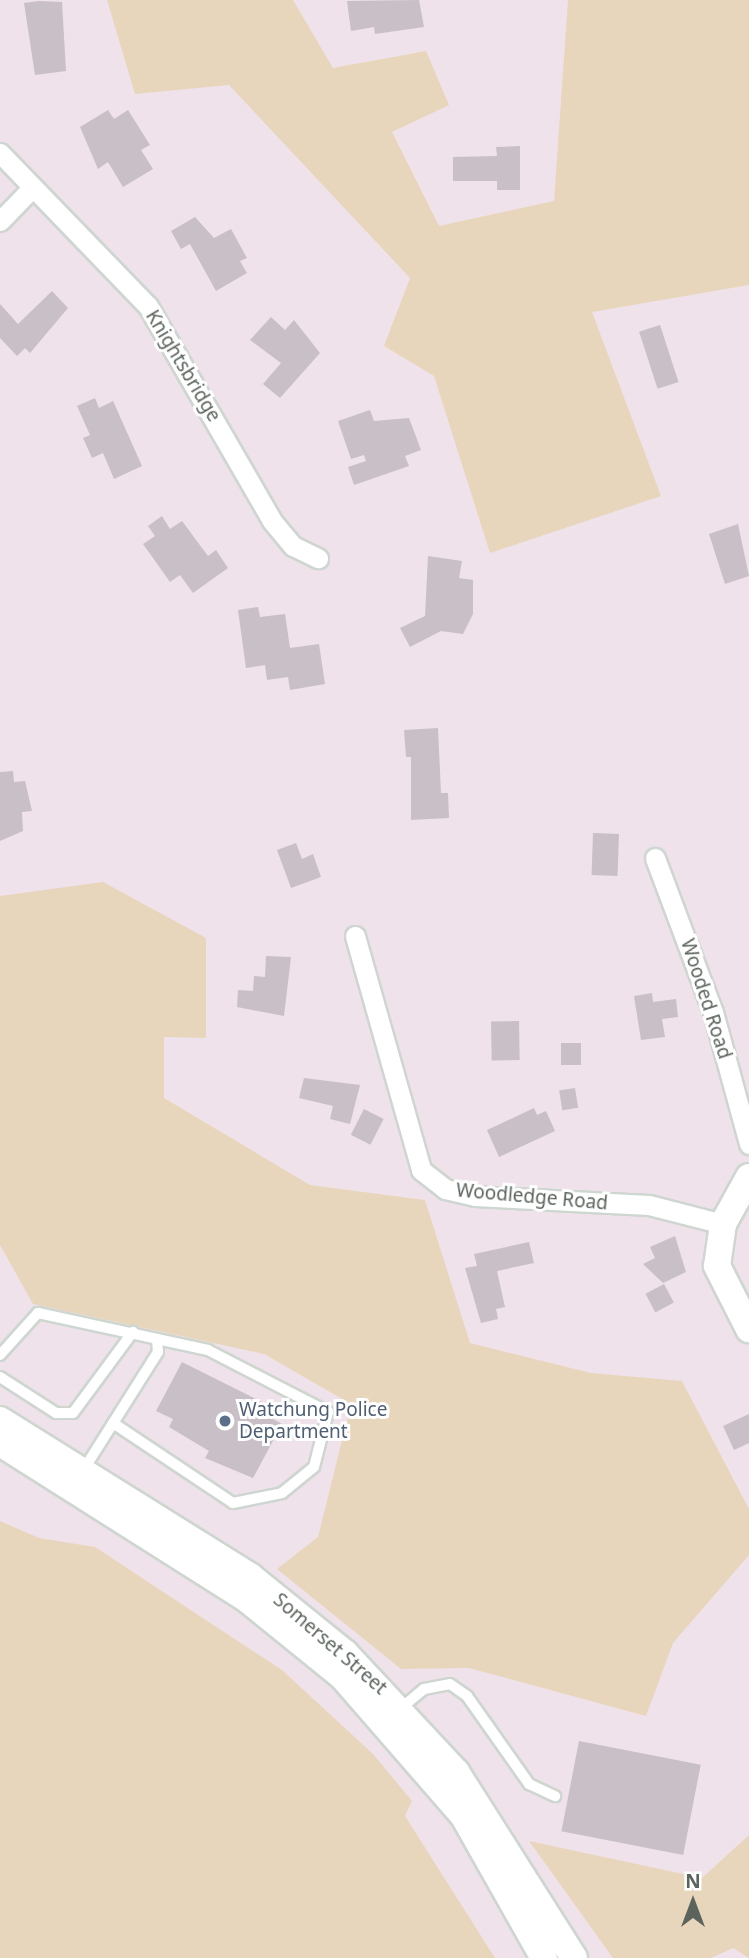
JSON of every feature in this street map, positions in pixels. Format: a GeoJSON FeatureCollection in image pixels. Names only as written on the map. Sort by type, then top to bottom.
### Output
{"type":"FeatureCollection","features":[{"type":"Feature","properties":{"kind":"main road"},"geometry":{"type":"LineString","coordinates":[[749,1177],[723,1224],[719,1279],[749,1329]]}},
{"type":"Feature","properties":{"kind":"main road","name":"Somerset Street"},"geometry":{"type":"LineString","coordinates":[[0,1420],[77,1480],[279,1622],[394,1714],[482,1808],[574,1958]]}},
{"type":"Feature","properties":{"kind":"main road","name":"Somerset Street"},"geometry":{"type":"LineString","coordinates":[[0,1443],[77,1480]]}},
{"type":"Feature","properties":{"kind":"main road","name":"Somerset Street"},"geometry":{"type":"LineString","coordinates":[[394,1714],[483,1845],[544,1958]]}},
{"type":"Feature","properties":{"kind":"street","name":"Knightsbridge"},"geometry":{"type":"LineString","coordinates":[[0,153],[148,306],[272,520],[293,546],[318,558]]}},
{"type":"Feature","properties":{"kind":"street"},"geometry":{"type":"LineString","coordinates":[[0,221],[33,187]]}},
{"type":"Feature","properties":{"kind":"street","name":"Wooded Road"},"geometry":{"type":"LineString","coordinates":[[655,858],[713,1012],[749,1144]]}},
{"type":"Feature","properties":{"kind":"street","name":"Woodledge Road"},"geometry":{"type":"LineString","coordinates":[[355,936],[421,1170],[445,1189],[649,1205],[723,1224]]}},
{"type":"Feature","properties":{"kind":"lane"},"geometry":{"type":"LineString","coordinates":[[0,1354],[38,1313],[208,1350],[328,1412],[314,1467],[282,1493],[233,1503],[113,1423]]}},
{"type":"Feature","properties":{"kind":"lane"},"geometry":{"type":"LineString","coordinates":[[0,1377],[56,1413],[73,1413],[133,1332]]}},
{"type":"Feature","properties":{"kind":"lane"},"geometry":{"type":"LineString","coordinates":[[77,1480],[158,1352],[157,1339]]}},
{"type":"Feature","properties":{"kind":"lane"},"geometry":{"type":"LineString","coordinates":[[394,1714],[424,1689],[450,1684],[467,1696],[529,1784],[555,1796]]}},
{"type":"Feature","properties":{"kind":"shaded area"},"geometry":{"type":"Polygon","coordinates":[[[107,0],[293,0],[333,68],[426,51],[449,105],[392,132],[439,226],[554,201],[568,0],[749,0],[749,285],[592,312],[661,496],[490,553],[434,376],[384,346],[410,278],[229,85],[135,94],[107,0]]]}},
{"type":"Feature","properties":{"kind":"shaded area"},"geometry":{"type":"Polygon","coordinates":[[[103,882],[206,938],[206,1038],[164,1037],[164,1098],[310,1185],[425,1200],[470,1343],[591,1373],[682,1381],[749,1509],[749,1555],[673,1643],[646,1716],[469,1668],[401,1669],[277,1569],[318,1537],[351,1404],[264,1354],[33,1304],[0,1245],[0,896],[103,882]]]}},
{"type":"Feature","properties":{"kind":"shaded area"},"geometry":{"type":"Polygon","coordinates":[[[0,1521],[39,1538],[95,1547],[282,1670],[373,1754],[412,1801],[405,1816],[495,1958],[0,1958],[0,1521]]]}},
{"type":"Feature","properties":{"kind":"shaded area"},"geometry":{"type":"Polygon","coordinates":[[[749,1835],[749,1958],[733,1948],[711,1958],[613,1958],[529,1841],[702,1878],[749,1835]]]}},
{"type":"Feature","properties":{"kind":"building"},"geometry":{"type":"Polygon","coordinates":[[[419,0],[424,27],[375,34],[374,27],[351,31],[347,1],[419,0]]]}},
{"type":"Feature","properties":{"kind":"building"},"geometry":{"type":"Polygon","coordinates":[[[62,2],[66,71],[35,75],[24,3],[62,2]]]}},
{"type":"Feature","properties":{"kind":"building"},"geometry":{"type":"Polygon","coordinates":[[[108,110],[114,119],[128,110],[150,145],[141,150],[153,169],[123,187],[108,162],[98,169],[80,127],[108,110]]]}},
{"type":"Feature","properties":{"kind":"building"},"geometry":{"type":"Polygon","coordinates":[[[520,146],[520,190],[497,190],[497,181],[453,181],[453,157],[497,156],[496,147],[520,146]]]}},
{"type":"Feature","properties":{"kind":"building"},"geometry":{"type":"Polygon","coordinates":[[[195,217],[214,238],[231,229],[247,258],[240,261],[247,273],[216,291],[190,244],[181,249],[171,231],[195,217]]]}},
{"type":"Feature","properties":{"kind":"building"},"geometry":{"type":"Polygon","coordinates":[[[52,291],[68,308],[30,353],[25,348],[17,356],[0,338],[0,304],[18,324],[52,291]]]}},
{"type":"Feature","properties":{"kind":"building"},"geometry":{"type":"Polygon","coordinates":[[[271,317],[285,330],[294,320],[320,353],[280,398],[263,384],[281,363],[250,340],[271,317]]]}},
{"type":"Feature","properties":{"kind":"building"},"geometry":{"type":"Polygon","coordinates":[[[660,325],[679,382],[658,389],[639,332],[660,325]]]}},
{"type":"Feature","properties":{"kind":"building"},"geometry":{"type":"Polygon","coordinates":[[[95,398],[99,408],[113,401],[142,466],[114,479],[103,453],[92,458],[83,438],[90,435],[77,406],[95,398]]]}},
{"type":"Feature","properties":{"kind":"building"},"geometry":{"type":"Polygon","coordinates":[[[370,410],[374,421],[409,418],[421,450],[405,456],[409,466],[354,485],[348,467],[366,461],[364,455],[351,459],[338,421],[370,410]]]}},
{"type":"Feature","properties":{"kind":"building"},"geometry":{"type":"Polygon","coordinates":[[[162,516],[170,529],[182,521],[208,556],[216,550],[228,568],[193,593],[180,575],[170,582],[143,544],[155,536],[148,526],[162,516]]]}},
{"type":"Feature","properties":{"kind":"building"},"geometry":{"type":"Polygon","coordinates":[[[738,524],[749,576],[725,584],[709,534],[738,524]]]}},
{"type":"Feature","properties":{"kind":"building"},"geometry":{"type":"Polygon","coordinates":[[[428,556],[462,561],[459,578],[473,580],[473,614],[463,634],[441,631],[410,647],[400,628],[425,616],[428,556]]]}},
{"type":"Feature","properties":{"kind":"building"},"geometry":{"type":"Polygon","coordinates":[[[258,607],[260,617],[285,614],[290,648],[319,644],[325,684],[290,690],[288,677],[267,680],[265,665],[246,668],[238,610],[258,607]]]}},
{"type":"Feature","properties":{"kind":"building"},"geometry":{"type":"Polygon","coordinates":[[[438,728],[441,793],[448,793],[449,818],[411,820],[411,757],[406,757],[404,730],[438,728]]]}},
{"type":"Feature","properties":{"kind":"building"},"geometry":{"type":"Polygon","coordinates":[[[13,771],[14,782],[25,781],[32,811],[22,812],[23,831],[0,841],[0,772],[13,771]]]}},
{"type":"Feature","properties":{"kind":"building"},"geometry":{"type":"Polygon","coordinates":[[[593,833],[619,834],[618,876],[592,875],[593,833]]]}},
{"type":"Feature","properties":{"kind":"building"},"geometry":{"type":"Polygon","coordinates":[[[296,843],[302,859],[313,854],[321,877],[291,888],[277,850],[296,843]]]}},
{"type":"Feature","properties":{"kind":"building"},"geometry":{"type":"Polygon","coordinates":[[[266,956],[291,957],[284,1016],[237,1007],[238,990],[253,991],[254,976],[265,977],[266,956]]]}},
{"type":"Feature","properties":{"kind":"building"},"geometry":{"type":"Polygon","coordinates":[[[652,993],[653,1002],[676,999],[678,1017],[662,1019],[665,1037],[641,1040],[634,996],[652,993]]]}},
{"type":"Feature","properties":{"kind":"building"},"geometry":{"type":"Polygon","coordinates":[[[491,1021],[519,1021],[520,1060],[492,1060],[491,1021]]]}},
{"type":"Feature","properties":{"kind":"building"},"geometry":{"type":"Polygon","coordinates":[[[561,1043],[581,1043],[581,1065],[561,1065],[561,1043]]]}},
{"type":"Feature","properties":{"kind":"building"},"geometry":{"type":"Polygon","coordinates":[[[304,1078],[360,1085],[350,1124],[330,1119],[333,1106],[299,1098],[304,1078]]]}},
{"type":"Feature","properties":{"kind":"building"},"geometry":{"type":"Polygon","coordinates":[[[575,1088],[578,1108],[562,1110],[559,1091],[575,1088]]]}},
{"type":"Feature","properties":{"kind":"building"},"geometry":{"type":"Polygon","coordinates":[[[534,1108],[537,1115],[546,1111],[555,1131],[499,1157],[487,1130],[534,1108]]]}},
{"type":"Feature","properties":{"kind":"building"},"geometry":{"type":"Polygon","coordinates":[[[364,1109],[384,1119],[370,1145],[351,1135],[364,1109]]]}},
{"type":"Feature","properties":{"kind":"building"},"geometry":{"type":"Polygon","coordinates":[[[675,1236],[686,1272],[663,1283],[643,1264],[655,1258],[650,1247],[675,1236]]]}},
{"type":"Feature","properties":{"kind":"building"},"geometry":{"type":"Polygon","coordinates":[[[529,1242],[534,1263],[497,1271],[505,1307],[496,1309],[498,1319],[481,1323],[465,1268],[477,1266],[474,1254],[529,1242]]]}},
{"type":"Feature","properties":{"kind":"building"},"geometry":{"type":"Polygon","coordinates":[[[664,1284],[674,1303],[655,1312],[645,1294],[664,1284]]]}},
{"type":"Feature","properties":{"kind":"building","name":"Watchung Police Department"},"geometry":{"type":"Polygon","coordinates":[[[182,1362],[270,1406],[266,1415],[282,1424],[253,1478],[205,1458],[209,1451],[169,1427],[173,1419],[156,1411],[182,1362]]]}},
{"type":"Feature","properties":{"kind":"building"},"geometry":{"type":"Polygon","coordinates":[[[749,1414],[749,1443],[734,1450],[723,1426],[749,1414]]]}},
{"type":"Feature","properties":{"kind":"building"},"geometry":{"type":"Polygon","coordinates":[[[579,1741],[701,1765],[683,1855],[561,1831],[579,1741]]]}},
{"type":"Feature","properties":{"kind":"place","name":"Watchung Police Department"},"geometry":{"type":"Point","coordinates":[225,1421]}}]}
